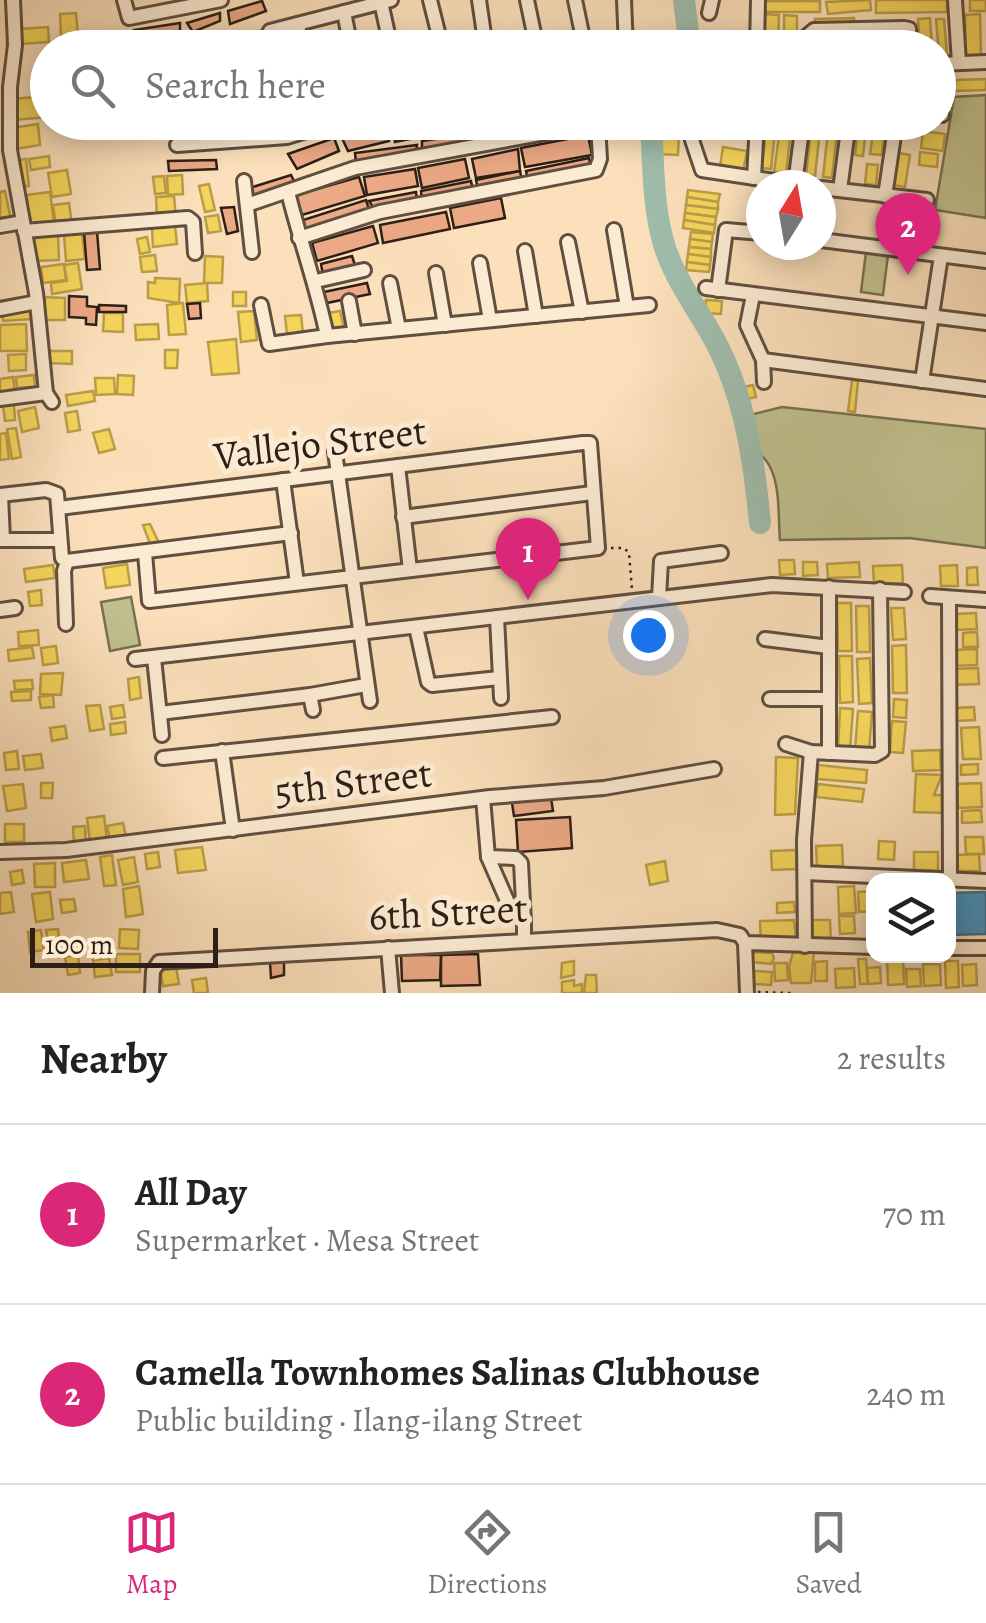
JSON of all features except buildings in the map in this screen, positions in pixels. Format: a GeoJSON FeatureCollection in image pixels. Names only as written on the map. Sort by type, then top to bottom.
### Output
{"type":"FeatureCollection","features":[{"type":"Feature","properties":{"kind":"street"},"geometry":{"type":"LineString","coordinates":[[0,399],[49,398],[37,302],[10,150],[13,0]]}},
{"type":"Feature","properties":{"kind":"street"},"geometry":{"type":"LineString","coordinates":[[124,0],[129,18],[221,0]]}},
{"type":"Feature","properties":{"kind":"street"},"geometry":{"type":"LineString","coordinates":[[430,0],[438,30]]}},
{"type":"Feature","properties":{"kind":"street"},"geometry":{"type":"LineString","coordinates":[[479,0],[483,30]]}},
{"type":"Feature","properties":{"kind":"street"},"geometry":{"type":"LineString","coordinates":[[527,0],[533,30]]}},
{"type":"Feature","properties":{"kind":"street"},"geometry":{"type":"LineString","coordinates":[[576,0],[581,30]]}},
{"type":"Feature","properties":{"kind":"street"},"geometry":{"type":"LineString","coordinates":[[624,0],[625,30]]}},
{"type":"Feature","properties":{"kind":"street"},"geometry":{"type":"LineString","coordinates":[[757,30],[758,0]]}},
{"type":"Feature","properties":{"kind":"street"},"geometry":{"type":"LineString","coordinates":[[955,0],[959,63]]}},
{"type":"Feature","properties":{"kind":"street"},"geometry":{"type":"LineString","coordinates":[[274,30],[386,1],[389,30]]}},
{"type":"Feature","properties":{"kind":"street"},"geometry":{"type":"LineString","coordinates":[[344,12],[347,30]]}},
{"type":"Feature","properties":{"kind":"street"},"geometry":{"type":"LineString","coordinates":[[298,24],[299,30]]}},
{"type":"Feature","properties":{"kind":"street"},"geometry":{"type":"LineString","coordinates":[[814,30],[909,30]]}},
{"type":"Feature","properties":{"kind":"street"},"geometry":{"type":"LineString","coordinates":[[956,63],[986,62]]}},
{"type":"Feature","properties":{"kind":"street"},"geometry":{"type":"LineString","coordinates":[[176,145],[244,140]]}},
{"type":"Feature","properties":{"kind":"street"},"geometry":{"type":"LineString","coordinates":[[246,205],[356,168],[509,140]]}},
{"type":"Feature","properties":{"kind":"street"},"geometry":{"type":"LineString","coordinates":[[299,238],[380,212],[596,170],[601,140]]}},
{"type":"Feature","properties":{"kind":"street"},"geometry":{"type":"LineString","coordinates":[[692,140],[702,170],[746,177]]}},
{"type":"Feature","properties":{"kind":"street"},"geometry":{"type":"LineString","coordinates":[[754,170],[756,140]]}},
{"type":"Feature","properties":{"kind":"street"},"geometry":{"type":"LineString","coordinates":[[799,170],[802,140]]}},
{"type":"Feature","properties":{"kind":"street"},"geometry":{"type":"LineString","coordinates":[[840,190],[847,140]]}},
{"type":"Feature","properties":{"kind":"street"},"geometry":{"type":"LineString","coordinates":[[885,196],[893,140]]}},
{"type":"Feature","properties":{"kind":"street"},"geometry":{"type":"LineString","coordinates":[[244,180],[252,252]]}},
{"type":"Feature","properties":{"kind":"street"},"geometry":{"type":"LineString","coordinates":[[836,190],[927,200]]}},
{"type":"Feature","properties":{"kind":"street"},"geometry":{"type":"LineString","coordinates":[[288,192],[299,238],[316,281],[327,336]]}},
{"type":"Feature","properties":{"kind":"street"},"geometry":{"type":"LineString","coordinates":[[0,226],[188,218],[193,222],[194,252]]}},
{"type":"Feature","properties":{"kind":"street"},"geometry":{"type":"LineString","coordinates":[[614,230],[627,307]]}},
{"type":"Feature","properties":{"kind":"street"},"geometry":{"type":"LineString","coordinates":[[746,232],[726,230],[712,289],[986,323]]}},
{"type":"Feature","properties":{"kind":"street"},"geometry":{"type":"LineString","coordinates":[[568,242],[582,312]]}},
{"type":"Feature","properties":{"kind":"street"},"geometry":{"type":"LineString","coordinates":[[836,242],[986,261]]}},
{"type":"Feature","properties":{"kind":"street"},"geometry":{"type":"LineString","coordinates":[[525,251],[536,316]]}},
{"type":"Feature","properties":{"kind":"street"},"geometry":{"type":"LineString","coordinates":[[922,380],[941,256]]}},
{"type":"Feature","properties":{"kind":"street"},"geometry":{"type":"LineString","coordinates":[[480,263],[490,320]]}},
{"type":"Feature","properties":{"kind":"street"},"geometry":{"type":"LineString","coordinates":[[316,281],[364,270]]}},
{"type":"Feature","properties":{"kind":"street"},"geometry":{"type":"LineString","coordinates":[[436,272],[445,325]]}},
{"type":"Feature","properties":{"kind":"street"},"geometry":{"type":"LineString","coordinates":[[390,283],[400,329]]}},
{"type":"Feature","properties":{"kind":"street"},"geometry":{"type":"LineString","coordinates":[[752,295],[747,325],[763,360],[764,382]]}},
{"type":"Feature","properties":{"kind":"street"},"geometry":{"type":"LineString","coordinates":[[349,301],[355,334]]}},
{"type":"Feature","properties":{"kind":"street"},"geometry":{"type":"LineString","coordinates":[[0,309],[37,302]]}},
{"type":"Feature","properties":{"kind":"street"},"geometry":{"type":"LineString","coordinates":[[261,305],[270,344],[649,305]]}},
{"type":"Feature","properties":{"kind":"street"},"geometry":{"type":"LineString","coordinates":[[763,360],[986,389]]}},
{"type":"Feature","properties":{"kind":"street","name":"Vallejo Street"},"geometry":{"type":"LineString","coordinates":[[58,508],[590,444],[592,493]]}},
{"type":"Feature","properties":{"kind":"street"},"geometry":{"type":"LineString","coordinates":[[336,452],[370,702]]}},
{"type":"Feature","properties":{"kind":"street"},"geometry":{"type":"LineString","coordinates":[[398,466],[410,570]]}},
{"type":"Feature","properties":{"kind":"street"},"geometry":{"type":"LineString","coordinates":[[283,480],[297,583]]}},
{"type":"Feature","properties":{"kind":"street"},"geometry":{"type":"LineString","coordinates":[[58,540],[1,540],[0,495],[53,491],[57,494],[58,540],[62,558],[67,561],[291,532]]}},
{"type":"Feature","properties":{"kind":"street"},"geometry":{"type":"LineString","coordinates":[[145,553],[149,601],[598,548],[592,493],[403,517]]}},
{"type":"Feature","properties":{"kind":"street"},"geometry":{"type":"LineString","coordinates":[[659,598],[661,562],[720,553]]}},
{"type":"Feature","properties":{"kind":"street"},"geometry":{"type":"LineString","coordinates":[[66,624],[67,561]]}},
{"type":"Feature","properties":{"kind":"street"},"geometry":{"type":"LineString","coordinates":[[135,659],[772,586],[904,592]]}},
{"type":"Feature","properties":{"kind":"street"},"geometry":{"type":"LineString","coordinates":[[829,587],[830,753]]}},
{"type":"Feature","properties":{"kind":"street"},"geometry":{"type":"LineString","coordinates":[[786,744],[811,752],[875,755],[882,751],[880,589]]}},
{"type":"Feature","properties":{"kind":"street"},"geometry":{"type":"LineString","coordinates":[[930,596],[986,600]]}},
{"type":"Feature","properties":{"kind":"street"},"geometry":{"type":"LineString","coordinates":[[949,598],[950,873]]}},
{"type":"Feature","properties":{"kind":"street"},"geometry":{"type":"LineString","coordinates":[[0,610],[15,608]]}},
{"type":"Feature","properties":{"kind":"street"},"geometry":{"type":"LineString","coordinates":[[497,618],[501,698]]}},
{"type":"Feature","properties":{"kind":"street"},"geometry":{"type":"LineString","coordinates":[[416,627],[428,682],[498,678]]}},
{"type":"Feature","properties":{"kind":"street"},"geometry":{"type":"LineString","coordinates":[[766,638],[829,647]]}},
{"type":"Feature","properties":{"kind":"street"},"geometry":{"type":"LineString","coordinates":[[154,658],[162,735]]}},
{"type":"Feature","properties":{"kind":"street"},"geometry":{"type":"LineString","coordinates":[[160,713],[311,703],[366,685]]}},
{"type":"Feature","properties":{"kind":"street"},"geometry":{"type":"LineString","coordinates":[[770,699],[829,700]]}},
{"type":"Feature","properties":{"kind":"street"},"geometry":{"type":"LineString","coordinates":[[163,758],[552,717]]}},
{"type":"Feature","properties":{"kind":"street"},"geometry":{"type":"LineString","coordinates":[[222,751],[232,830]]}},
{"type":"Feature","properties":{"kind":"street"},"geometry":{"type":"LineString","coordinates":[[805,946],[804,840],[811,752]]}},
{"type":"Feature","properties":{"kind":"street","name":"5th Street"},"geometry":{"type":"LineString","coordinates":[[0,852],[66,850],[483,798],[604,788],[714,769]]}},
{"type":"Feature","properties":{"kind":"street"},"geometry":{"type":"LineString","coordinates":[[483,798],[488,856],[509,905],[524,922]]}},
{"type":"Feature","properties":{"kind":"street"},"geometry":{"type":"LineString","coordinates":[[488,856],[516,858],[521,863],[524,940]]}},
{"type":"Feature","properties":{"kind":"street"},"geometry":{"type":"LineString","coordinates":[[805,873],[866,876]]}},
{"type":"Feature","properties":{"kind":"street"},"geometry":{"type":"LineString","coordinates":[[956,879],[986,881]]}},
{"type":"Feature","properties":{"kind":"street","name":"6th Street"},"geometry":{"type":"LineString","coordinates":[[152,993],[153,971],[159,962],[717,930],[740,935],[745,943],[866,947]]}},
{"type":"Feature","properties":{"kind":"street"},"geometry":{"type":"LineString","coordinates":[[745,943],[748,992]]}},
{"type":"Feature","properties":{"kind":"street"},"geometry":{"type":"LineString","coordinates":[[388,948],[392,993]]}},
{"type":"Feature","properties":{"kind":"street"},"geometry":{"type":"LineString","coordinates":[[956,948],[986,948]]}},
{"type":"Feature","properties":{"kind":"path"},"geometry":{"type":"LineString","coordinates":[[598,548],[627,550],[633,602]]}},
{"type":"Feature","properties":{"kind":"path"},"geometry":{"type":"LineString","coordinates":[[748,992],[791,993]]}},
{"type":"Feature","properties":{"kind":"green space"},"geometry":{"type":"Polygon","coordinates":[[[986,95],[986,218],[935,210],[947,140],[956,140],[956,97],[986,95]]]}},
{"type":"Feature","properties":{"kind":"green space"},"geometry":{"type":"Polygon","coordinates":[[[866,252],[888,255],[883,295],[861,292],[866,252]]]}},
{"type":"Feature","properties":{"kind":"green space"},"geometry":{"type":"Polygon","coordinates":[[[734,401],[742,402],[750,415],[782,407],[986,429],[986,548],[909,538],[780,540],[776,483],[765,459],[741,445],[734,401]]]}},
{"type":"Feature","properties":{"kind":"green space"},"geometry":{"type":"Polygon","coordinates":[[[131,597],[140,645],[110,651],[101,602],[131,597]]]}},
{"type":"Feature","properties":{"kind":"waterway"},"geometry":{"type":"LineString","coordinates":[[684,0],[688,30]]}},
{"type":"Feature","properties":{"kind":"waterway"},"geometry":{"type":"LineString","coordinates":[[652,140],[662,237],[678,277],[725,361],[741,406],[760,523]]}},
{"type":"Feature","properties":{"kind":"place","name":"Camella Townhomes Salinas Clubhouse"},"geometry":{"type":"Point","coordinates":[908,275]}},
{"type":"Feature","properties":{"kind":"place","name":"All Day"},"geometry":{"type":"Point","coordinates":[528,600]}}]}
